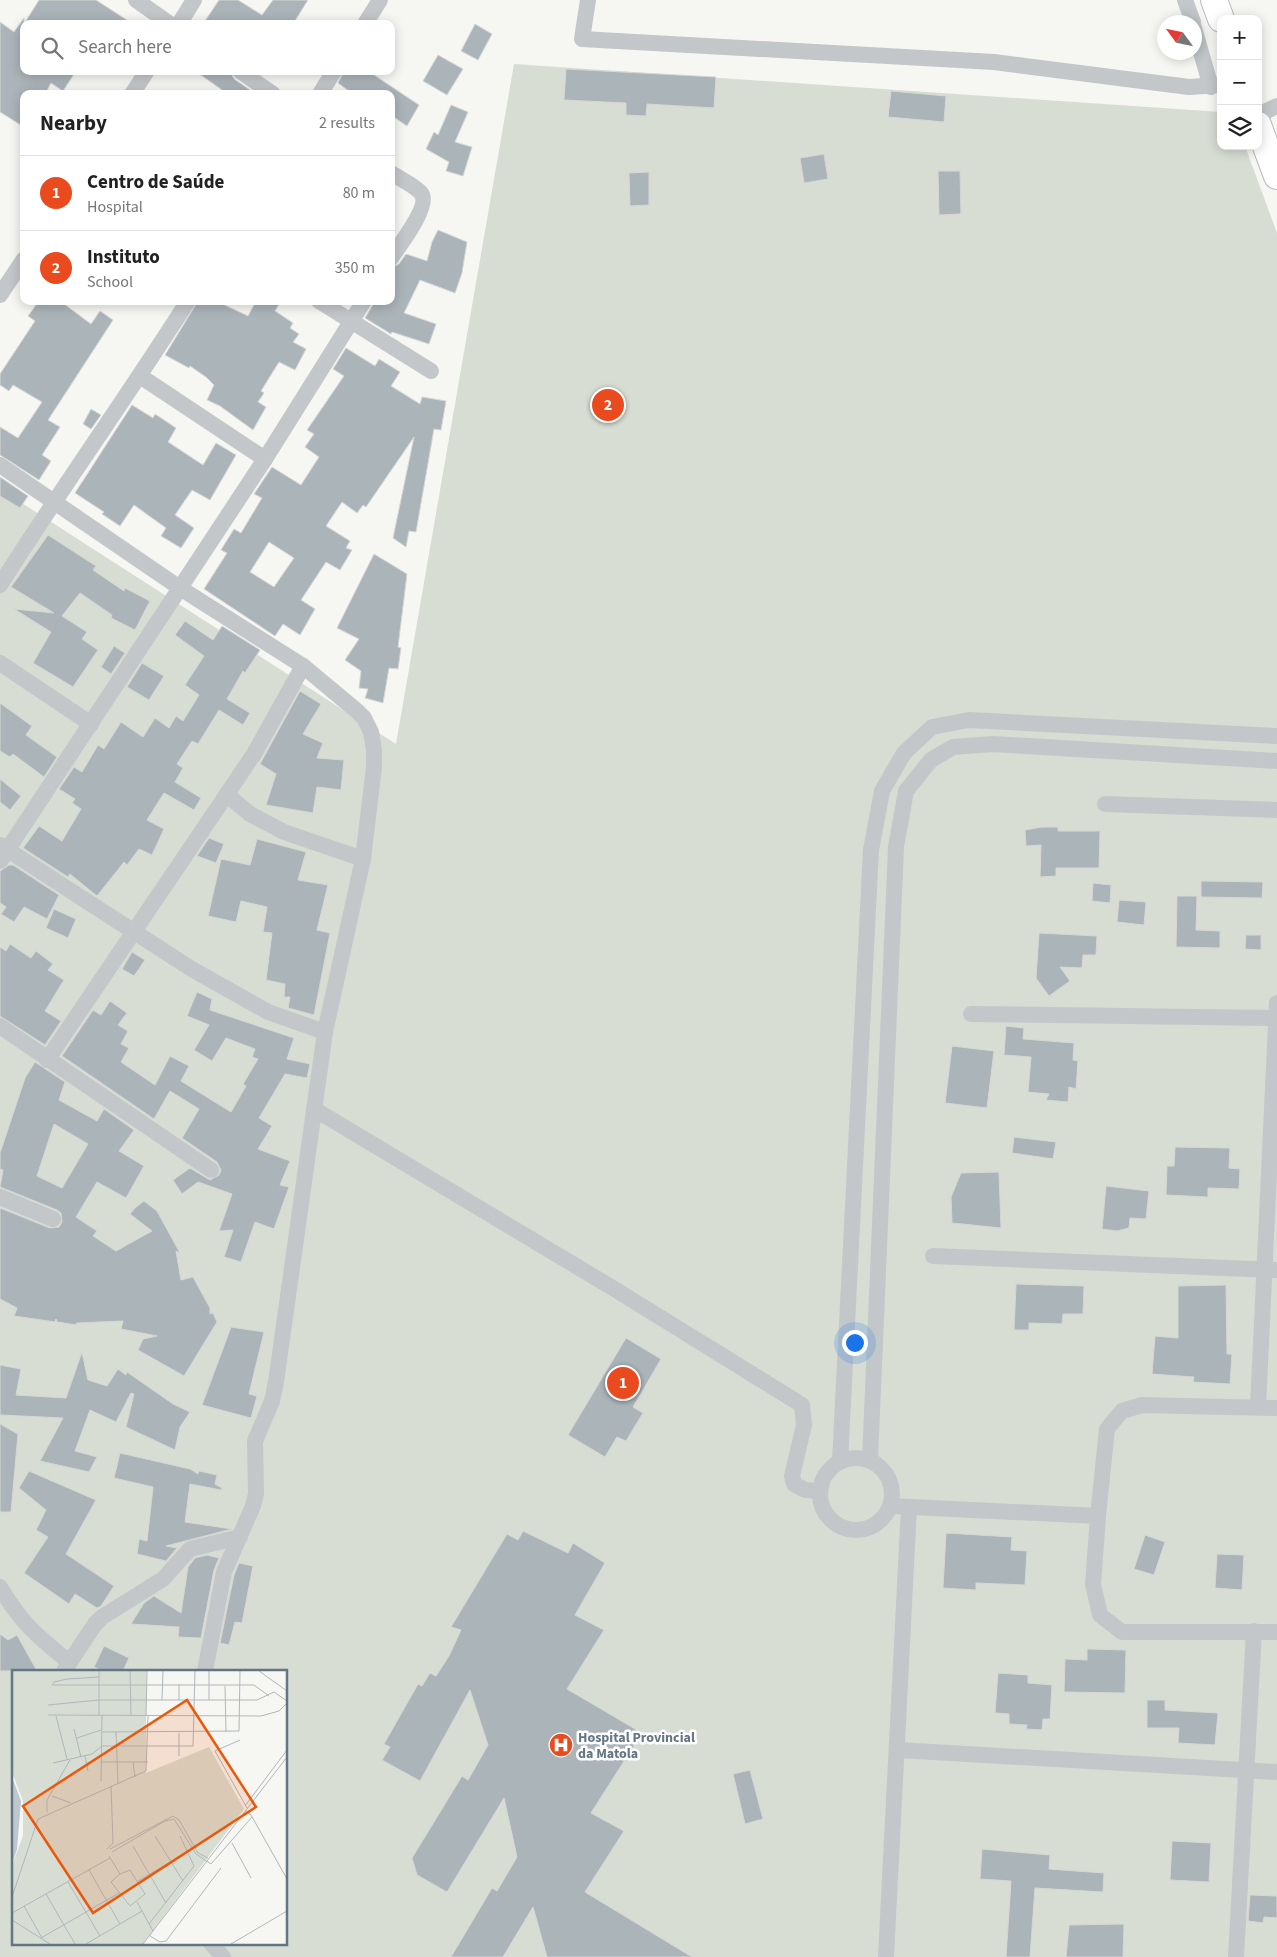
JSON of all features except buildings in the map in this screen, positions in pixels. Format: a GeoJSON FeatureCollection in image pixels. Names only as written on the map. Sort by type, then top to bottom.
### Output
{"type":"FeatureCollection","features":[{"type":"Feature","properties":{"kind":"main road"},"geometry":{"type":"LineString","coordinates":[[1214,0],[1220,15]]}},
{"type":"Feature","properties":{"kind":"main road"},"geometry":{"type":"LineString","coordinates":[[1262,136],[1277,176]]}},
{"type":"Feature","properties":{"kind":"street"},"geometry":{"type":"LineString","coordinates":[[136,0],[164,20]]}},
{"type":"Feature","properties":{"kind":"street"},"geometry":{"type":"LineString","coordinates":[[182,20],[194,0]]}},
{"type":"Feature","properties":{"kind":"street"},"geometry":{"type":"LineString","coordinates":[[368,20],[380,0]]}},
{"type":"Feature","properties":{"kind":"street"},"geometry":{"type":"LineString","coordinates":[[588,0],[582,39],[994,62],[1178,86],[1216,86],[1202,49]]}},
{"type":"Feature","properties":{"kind":"street"},"geometry":{"type":"LineString","coordinates":[[1185,0],[1190,15]]}},
{"type":"Feature","properties":{"kind":"street"},"geometry":{"type":"LineString","coordinates":[[135,90],[144,75]]}},
{"type":"Feature","properties":{"kind":"street"},"geometry":{"type":"LineString","coordinates":[[246,75],[267,90]]}},
{"type":"Feature","properties":{"kind":"street"},"geometry":{"type":"LineString","coordinates":[[322,90],[332,75]]}},
{"type":"Feature","properties":{"kind":"street"},"geometry":{"type":"LineString","coordinates":[[1262,113],[1277,106]]}},
{"type":"Feature","properties":{"kind":"street"},"geometry":{"type":"LineString","coordinates":[[395,176],[420,192],[424,198],[423,208],[395,252]]}},
{"type":"Feature","properties":{"kind":"street"},"geometry":{"type":"LineString","coordinates":[[0,294],[20,264]]}},
{"type":"Feature","properties":{"kind":"street"},"geometry":{"type":"LineString","coordinates":[[0,585],[53,501],[140,376],[185,305]]}},
{"type":"Feature","properties":{"kind":"street"},"geometry":{"type":"LineString","coordinates":[[326,305],[430,371]]}},
{"type":"Feature","properties":{"kind":"street"},"geometry":{"type":"LineString","coordinates":[[325,1032],[268,1012],[190,968],[3,852],[91,724],[266,459],[362,305]]}},
{"type":"Feature","properties":{"kind":"street"},"geometry":{"type":"LineString","coordinates":[[140,376],[266,459]]}},
{"type":"Feature","properties":{"kind":"street"},"geometry":{"type":"LineString","coordinates":[[0,465],[180,588],[303,666],[357,710],[364,718],[371,732],[374,768],[363,859],[325,1032],[276,1382],[272,1401],[255,1441],[256,1494],[249,1518],[224,1572],[205,1670]]}},
{"type":"Feature","properties":{"kind":"street"},"geometry":{"type":"LineString","coordinates":[[0,663],[91,724]]}},
{"type":"Feature","properties":{"kind":"street"},"geometry":{"type":"LineString","coordinates":[[47,1060],[254,754],[303,666]]}},
{"type":"Feature","properties":{"kind":"street"},"geometry":{"type":"LineString","coordinates":[[840,1462],[872,850],[882,791],[904,753],[932,727],[969,720],[1277,736]]}},
{"type":"Feature","properties":{"kind":"street"},"geometry":{"type":"LineString","coordinates":[[870,1460],[896,848],[906,791],[931,760],[953,747],[992,744],[1277,761]]}},
{"type":"Feature","properties":{"kind":"street"},"geometry":{"type":"LineString","coordinates":[[227,795],[250,814],[284,832],[363,859]]}},
{"type":"Feature","properties":{"kind":"street"},"geometry":{"type":"LineString","coordinates":[[1105,804],[1277,810]]}},
{"type":"Feature","properties":{"kind":"street"},"geometry":{"type":"LineString","coordinates":[[1258,1407],[1271,1270],[1277,1004]]}},
{"type":"Feature","properties":{"kind":"street"},"geometry":{"type":"LineString","coordinates":[[971,1014],[1277,1018]]}},
{"type":"Feature","properties":{"kind":"street"},"geometry":{"type":"LineString","coordinates":[[0,1026],[47,1060],[211,1170]]}},
{"type":"Feature","properties":{"kind":"street"},"geometry":{"type":"LineString","coordinates":[[314,1109],[616,1290],[802,1405],[804,1425],[792,1476],[794,1484],[805,1490],[820,1491]]}},
{"type":"Feature","properties":{"kind":"street"},"geometry":{"type":"LineString","coordinates":[[0,1197],[53,1219]]}},
{"type":"Feature","properties":{"kind":"street"},"geometry":{"type":"LineString","coordinates":[[933,1256],[1271,1270]]}},
{"type":"Feature","properties":{"kind":"street"},"geometry":{"type":"LineString","coordinates":[[1277,1408],[1142,1405],[1122,1411],[1107,1430],[1093,1584],[1100,1615],[1122,1632],[1277,1632]]}},
{"type":"Feature","properties":{"kind":"street"},"geometry":{"type":"LineString","coordinates":[[860,1458],[870,1460],[883,1470],[891,1484],[891,1506],[885,1516],[872,1526],[856,1530],[845,1528],[834,1523],[826,1514],[821,1503],[820,1491],[823,1479],[830,1469],[840,1462],[860,1458]]}},
{"type":"Feature","properties":{"kind":"street"},"geometry":{"type":"LineString","coordinates":[[891,1506],[1098,1516]]}},
{"type":"Feature","properties":{"kind":"street"},"geometry":{"type":"LineString","coordinates":[[886,1957],[909,1507]]}},
{"type":"Feature","properties":{"kind":"street"},"geometry":{"type":"LineString","coordinates":[[0,1587],[17,1615],[27,1627],[67,1666],[95,1624],[102,1617],[164,1579],[190,1549],[240,1537]]}},
{"type":"Feature","properties":{"kind":"street"},"geometry":{"type":"LineString","coordinates":[[1236,1957],[1254,1631]]}},
{"type":"Feature","properties":{"kind":"street"},"geometry":{"type":"LineString","coordinates":[[898,1750],[1277,1772]]}},
{"type":"Feature","properties":{"kind":"street"},"geometry":{"type":"LineString","coordinates":[[212,1944],[223,1957]]}},
{"type":"Feature","properties":{"kind":"shaded area"},"geometry":{"type":"Polygon","coordinates":[[[514,64],[1217,112],[1217,150],[1246,150],[1277,233],[1277,1957],[0,1957],[0,489],[396,744],[514,64]]]}},
{"type":"Feature","properties":{"kind":"place","name":"Instituto"},"geometry":{"type":"Point","coordinates":[608,405]}},
{"type":"Feature","properties":{"kind":"place","name":"Centro de Saúde"},"geometry":{"type":"Point","coordinates":[623,1383]}},
{"type":"Feature","properties":{"kind":"place","name":"Hospital Provincial da Matola"},"geometry":{"type":"Point","coordinates":[561,1745]}}]}
